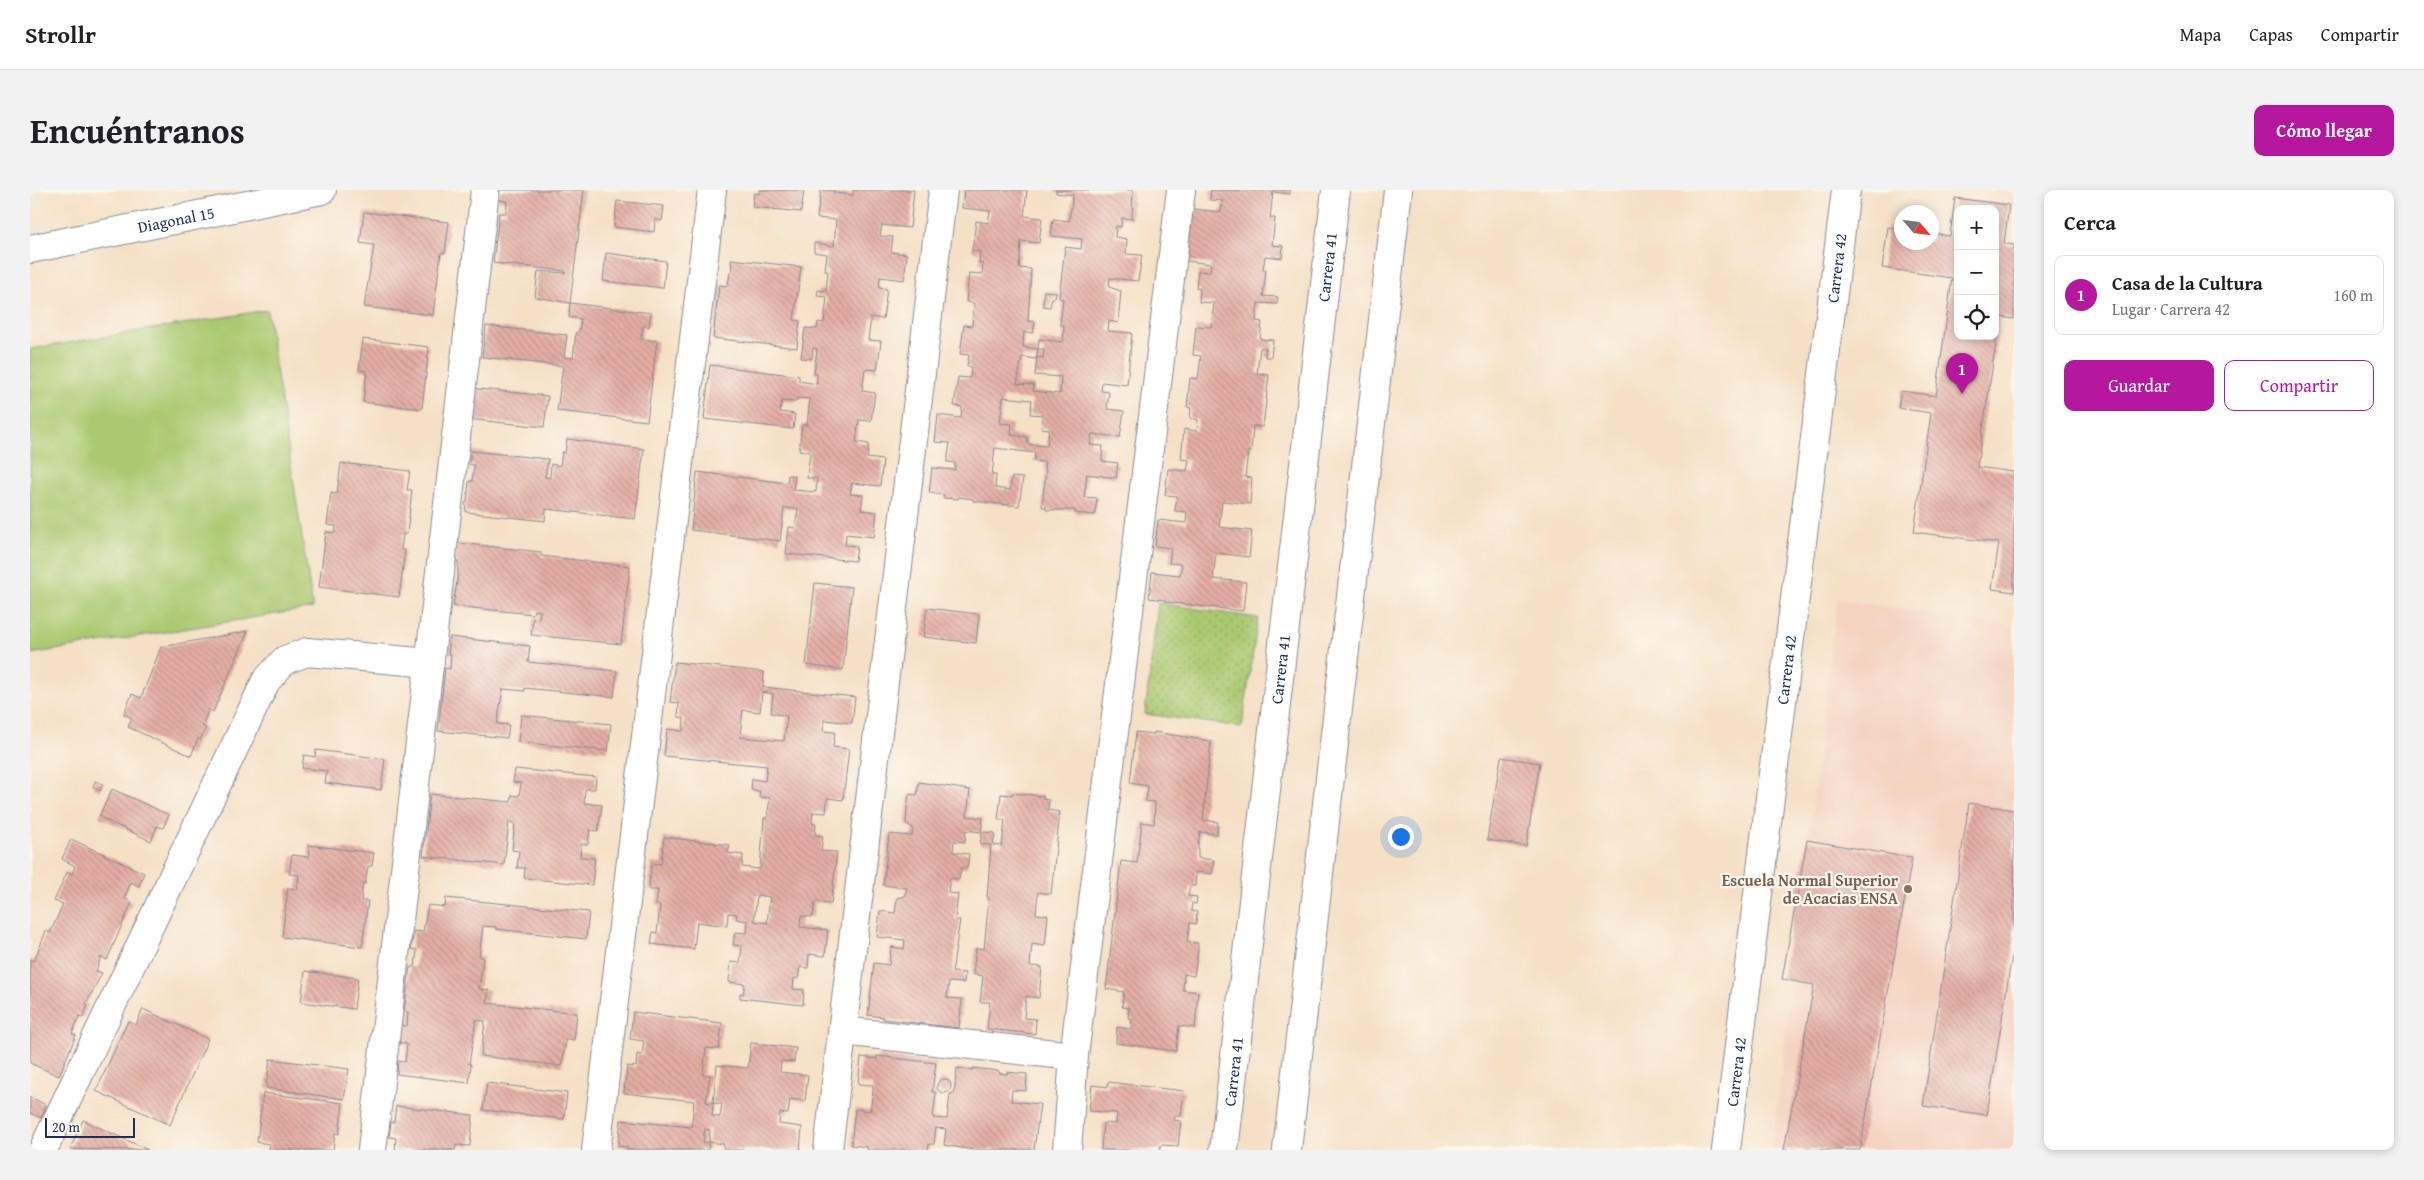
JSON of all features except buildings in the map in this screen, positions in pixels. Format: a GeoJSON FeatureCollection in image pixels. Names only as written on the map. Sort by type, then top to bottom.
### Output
{"type":"FeatureCollection","features":[{"type":"Feature","properties":{"kind":"street","name":"Diagonal 15"},"geometry":{"type":"LineString","coordinates":[[30,249],[322,190]]}},
{"type":"Feature","properties":{"kind":"street"},"geometry":{"type":"LineString","coordinates":[[372,1150],[484,190]]}},
{"type":"Feature","properties":{"kind":"street"},"geometry":{"type":"LineString","coordinates":[[596,1150],[712,190]]}},
{"type":"Feature","properties":{"kind":"street"},"geometry":{"type":"LineString","coordinates":[[828,1150],[943,190]]}},
{"type":"Feature","properties":{"kind":"street"},"geometry":{"type":"LineString","coordinates":[[1067,1150],[1074,1056],[1181,190]]}},
{"type":"Feature","properties":{"kind":"street","name":"Carrera 41"},"geometry":{"type":"LineString","coordinates":[[1224,1150],[1336,190]]}},
{"type":"Feature","properties":{"kind":"street"},"geometry":{"type":"LineString","coordinates":[[1287,1150],[1398,190]]}},
{"type":"Feature","properties":{"kind":"street","name":"Carrera 42"},"geometry":{"type":"LineString","coordinates":[[1726,1150],[1846,190]]}},
{"type":"Feature","properties":{"kind":"street"},"geometry":{"type":"LineString","coordinates":[[43,1150],[266,681],[285,660],[307,652],[430,663]]}},
{"type":"Feature","properties":{"kind":"street"},"geometry":{"type":"LineString","coordinates":[[842,1031],[1074,1056]]}},
{"type":"Feature","properties":{"kind":"shaded area","name":"Escuela Normal Superior de Acacias ENSA"},"geometry":{"type":"Polygon","coordinates":[[[1837,599],[2014,628],[2014,1150],[1772,1150],[1837,599]]]}},
{"type":"Feature","properties":{"kind":"green space"},"geometry":{"type":"Polygon","coordinates":[[[267,310],[313,608],[30,654],[30,349],[267,310]]]}},
{"type":"Feature","properties":{"kind":"green space"},"geometry":{"type":"Polygon","coordinates":[[[1158,603],[1258,618],[1242,727],[1145,714],[1158,603]]]}},
{"type":"Feature","properties":{"kind":"place","name":"Casa de la Cultura"},"geometry":{"type":"Point","coordinates":[1962,394]}},
{"type":"Feature","properties":{"kind":"place","name":"Escuela Normal Superior de Acacias ENSA"},"geometry":{"type":"Point","coordinates":[1908,889]}}]}
